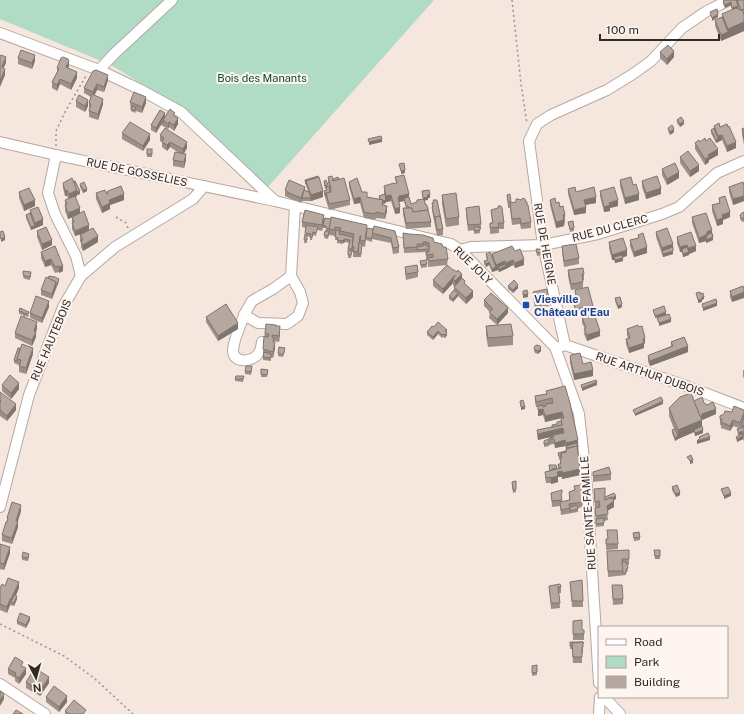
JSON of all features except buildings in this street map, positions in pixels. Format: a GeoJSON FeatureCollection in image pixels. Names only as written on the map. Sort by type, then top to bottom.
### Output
{"type":"FeatureCollection","features":[{"type":"Feature","properties":{"kind":"street"},"geometry":{"type":"LineString","coordinates":[[95,69],[114,54],[172,0]]}},
{"type":"Feature","properties":{"kind":"street","name":"RUE DE HEIGNE"},"geometry":{"type":"LineString","coordinates":[[560,346],[543,245],[529,141],[537,124],[551,115],[607,90],[633,74],[651,61],[682,28],[707,11],[729,0]]}},
{"type":"Feature","properties":{"kind":"street"},"geometry":{"type":"LineString","coordinates":[[0,33],[95,69],[139,89],[181,112],[275,200]]}},
{"type":"Feature","properties":{"kind":"street","name":"RUE DE GOSSELIES"},"geometry":{"type":"LineString","coordinates":[[0,142],[275,200]]}},
{"type":"Feature","properties":{"kind":"street"},"geometry":{"type":"LineString","coordinates":[[56,154],[48,193],[55,214],[76,256],[81,276]]}},
{"type":"Feature","properties":{"kind":"street","name":"RUE DU CLERC"},"geometry":{"type":"LineString","coordinates":[[460,250],[471,247],[543,245],[598,234],[662,214],[679,207],[717,173],[744,161]]}},
{"type":"Feature","properties":{"kind":"street","name":"RUE HAUTEBOIS"},"geometry":{"type":"LineString","coordinates":[[0,507],[29,395],[63,307],[81,276],[115,247],[193,199],[204,186]]}},
{"type":"Feature","properties":{"kind":"street","name":"RUE JOLY"},"geometry":{"type":"LineString","coordinates":[[275,200],[451,244],[460,250],[560,346]]}},
{"type":"Feature","properties":{"kind":"street"},"geometry":{"type":"LineString","coordinates":[[244,315],[258,323],[286,324],[298,316],[303,303],[300,292],[291,276],[295,206]]}},
{"type":"Feature","properties":{"kind":"street"},"geometry":{"type":"LineString","coordinates":[[262,342],[261,350],[255,358],[247,361],[241,360],[236,358],[233,354],[234,346],[244,315],[252,301],[273,289],[291,276]]}},
{"type":"Feature","properties":{"kind":"street","name":"RUE ARTHUR DUBOIS"},"geometry":{"type":"LineString","coordinates":[[560,346],[689,386],[744,408]]}},
{"type":"Feature","properties":{"kind":"street","name":"RUE SAINTE-FAMILLE"},"geometry":{"type":"LineString","coordinates":[[560,346],[579,414],[587,488],[598,667]]}},
{"type":"Feature","properties":{"kind":"street"},"geometry":{"type":"LineString","coordinates":[[0,684],[45,714]]}},
{"type":"Feature","properties":{"kind":"street"},"geometry":{"type":"LineString","coordinates":[[599,714],[600,698]]}},
{"type":"Feature","properties":{"kind":"street"},"geometry":{"type":"LineString","coordinates":[[602,698],[620,714]]}},
{"type":"Feature","properties":{"kind":"path"},"geometry":{"type":"LineString","coordinates":[[512,0],[527,127]]}},
{"type":"Feature","properties":{"kind":"path"},"geometry":{"type":"LineString","coordinates":[[56,154],[56,131],[80,87],[95,69]]}},
{"type":"Feature","properties":{"kind":"path"},"geometry":{"type":"LineString","coordinates":[[116,217],[126,223],[132,237]]}},
{"type":"Feature","properties":{"kind":"path"},"geometry":{"type":"LineString","coordinates":[[0,624],[64,656],[94,678],[133,714]]}},
{"type":"Feature","properties":{"kind":"green space","name":"Bois des Manants"},"geometry":{"type":"Polygon","coordinates":[[[0,0],[434,0],[267,188],[187,112],[111,65],[0,19],[0,0]]]}},
{"type":"Feature","properties":{"kind":"place","name":"Viesville Château d'Eau"},"geometry":{"type":"Point","coordinates":[526,305]}}]}
